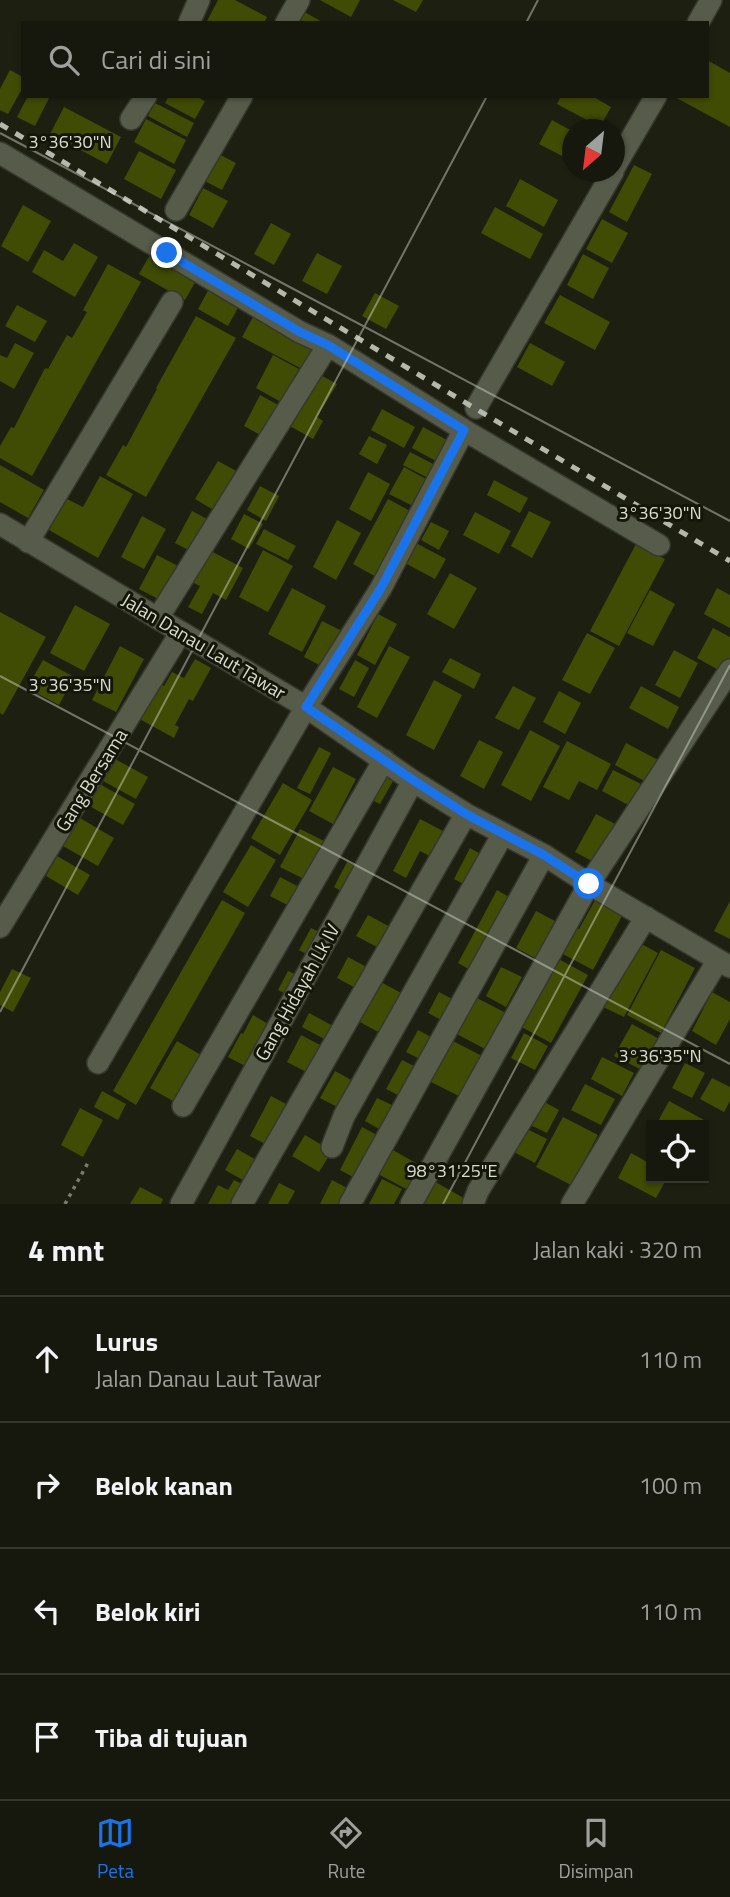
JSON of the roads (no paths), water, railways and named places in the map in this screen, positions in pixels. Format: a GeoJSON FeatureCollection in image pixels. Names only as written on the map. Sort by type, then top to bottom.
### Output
{"type":"FeatureCollection","features":[{"type":"Feature","properties":{"kind":"street"},"geometry":{"type":"LineString","coordinates":[[189,21],[200,0]]}},
{"type":"Feature","properties":{"kind":"street"},"geometry":{"type":"LineString","coordinates":[[286,21],[299,0]]}},
{"type":"Feature","properties":{"kind":"street"},"geometry":{"type":"LineString","coordinates":[[699,21],[711,0]]}},
{"type":"Feature","properties":{"kind":"street"},"geometry":{"type":"LineString","coordinates":[[131,119],[145,98]]}},
{"type":"Feature","properties":{"kind":"street"},"geometry":{"type":"LineString","coordinates":[[176,210],[241,98]]}},
{"type":"Feature","properties":{"kind":"street"},"geometry":{"type":"LineString","coordinates":[[625,149],[655,98]]}},
{"type":"Feature","properties":{"kind":"street"},"geometry":{"type":"LineString","coordinates":[[2,159],[300,332],[328,345],[464,430],[659,545]]}},
{"type":"Feature","properties":{"kind":"street"},"geometry":{"type":"LineString","coordinates":[[476,408],[606,182]]}},
{"type":"Feature","properties":{"kind":"street"},"geometry":{"type":"LineString","coordinates":[[28,542],[172,302]]}},
{"type":"Feature","properties":{"kind":"street"},"geometry":{"type":"LineString","coordinates":[[158,618],[328,345]]}},
{"type":"Feature","properties":{"kind":"street"},"geometry":{"type":"LineString","coordinates":[[98,1063],[306,707],[381,588],[464,430]]}},
{"type":"Feature","properties":{"kind":"street","name":"Jalan Danau Laut Tawar"},"geometry":{"type":"LineString","coordinates":[[1,527],[306,707],[466,814],[544,855],[724,963]]}},
{"type":"Feature","properties":{"kind":"street","name":"Gang Bersama"},"geometry":{"type":"LineString","coordinates":[[0,927],[181,632]]}},
{"type":"Feature","properties":{"kind":"street"},"geometry":{"type":"LineString","coordinates":[[411,1204],[589,884],[730,670]]}},
{"type":"Feature","properties":{"kind":"street"},"geometry":{"type":"LineString","coordinates":[[183,1106],[384,760]]}},
{"type":"Feature","properties":{"kind":"street","name":"Gang Hidayah Lk IV"},"geometry":{"type":"LineString","coordinates":[[181,1204],[413,780]]}},
{"type":"Feature","properties":{"kind":"street"},"geometry":{"type":"LineString","coordinates":[[242,1204],[466,814]]}},
{"type":"Feature","properties":{"kind":"street"},"geometry":{"type":"LineString","coordinates":[[332,1147],[344,1116],[503,834]]}},
{"type":"Feature","properties":{"kind":"street"},"geometry":{"type":"LineString","coordinates":[[350,1204],[544,855]]}},
{"type":"Feature","properties":{"kind":"street"},"geometry":{"type":"LineString","coordinates":[[473,1204],[478,1191],[646,917]]}},
{"type":"Feature","properties":{"kind":"street"},"geometry":{"type":"LineString","coordinates":[[572,1204],[724,963]]}},
{"type":"Feature","properties":{"kind":"railway"},"geometry":{"type":"LineString","coordinates":[[0,124],[730,561]]}}]}
